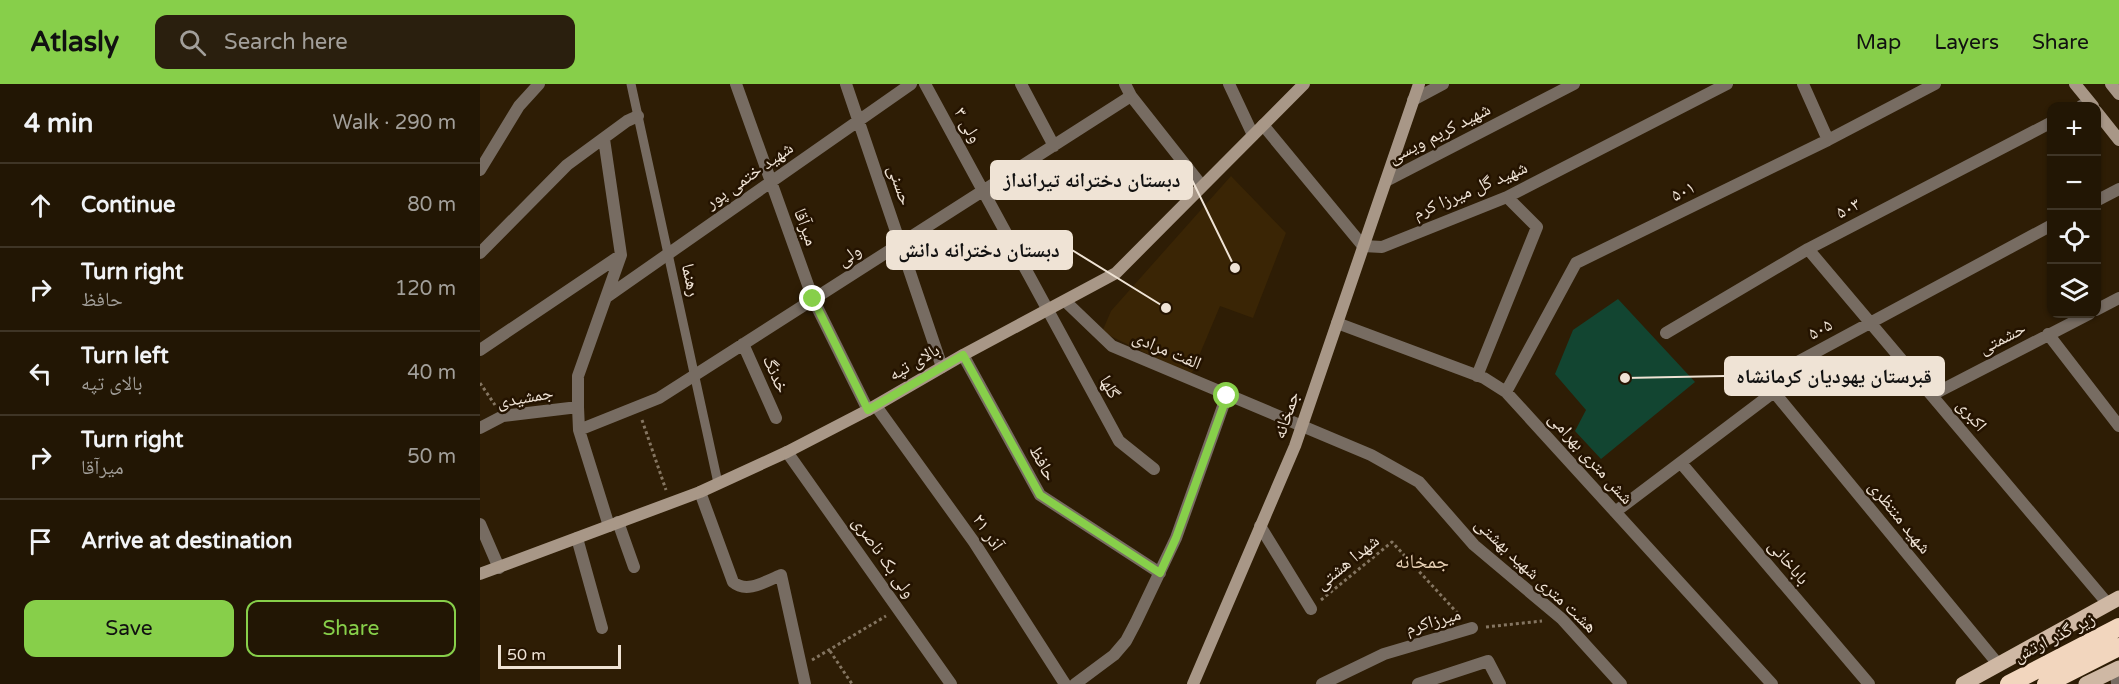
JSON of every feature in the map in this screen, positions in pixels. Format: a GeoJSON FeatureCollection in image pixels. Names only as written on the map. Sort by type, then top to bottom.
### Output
{"type":"FeatureCollection","features":[{"type":"Feature","properties":{"kind":"highway","name":"زیر گذر ارتش"},"geometry":{"type":"LineString","coordinates":[[2009,684],[2119,627]]}},
{"type":"Feature","properties":{"kind":"highway"},"geometry":{"type":"LineString","coordinates":[[2046,684],[2119,647]]}},
{"type":"Feature","properties":{"kind":"main road"},"geometry":{"type":"LineString","coordinates":[[1963,684],[2114,601]]}},
{"type":"Feature","properties":{"kind":"main road"},"geometry":{"type":"LineString","coordinates":[[2086,684],[2117,674]]}},
{"type":"Feature","properties":{"kind":"street"},"geometry":{"type":"LineString","coordinates":[[480,170],[519,106],[539,84]]}},
{"type":"Feature","properties":{"kind":"street","name":"میرآقا"},"geometry":{"type":"LineString","coordinates":[[736,84],[813,299],[872,408]]}},
{"type":"Feature","properties":{"kind":"street","name":"حسنی"},"geometry":{"type":"LineString","coordinates":[[846,84],[942,367]]}},
{"type":"Feature","properties":{"kind":"street","name":"شهید ختمی پور"},"geometry":{"type":"LineString","coordinates":[[608,296],[911,84]]}},
{"type":"Feature","properties":{"kind":"street","name":"ولی ۳"},"geometry":{"type":"LineString","coordinates":[[925,84],[1048,310]]}},
{"type":"Feature","properties":{"kind":"street"},"geometry":{"type":"LineString","coordinates":[[1021,84],[1054,146]]}},
{"type":"Feature","properties":{"kind":"street"},"geometry":{"type":"LineString","coordinates":[[1125,84],[1131,96],[1202,186]]}},
{"type":"Feature","properties":{"kind":"street"},"geometry":{"type":"LineString","coordinates":[[1229,84],[1253,135]]}},
{"type":"Feature","properties":{"kind":"street","name":"بالای تپه"},"geometry":{"type":"LineString","coordinates":[[480,574],[700,492],[787,452],[872,408],[963,355],[1116,273],[1304,84]]}},
{"type":"Feature","properties":{"kind":"street","name":"جمخانه"},"geometry":{"type":"LineString","coordinates":[[1193,684],[1302,425],[1419,84]]}},
{"type":"Feature","properties":{"kind":"street"},"geometry":{"type":"LineString","coordinates":[[1413,100],[1443,84]]}},
{"type":"Feature","properties":{"kind":"street","name":"شهید کریم ویسی"},"geometry":{"type":"LineString","coordinates":[[1386,181],[1574,84]]}},
{"type":"Feature","properties":{"kind":"street","name":"شهید گل میرزا کرم"},"geometry":{"type":"LineString","coordinates":[[1363,246],[1382,247],[1507,197],[1727,84]]}},
{"type":"Feature","properties":{"kind":"street"},"geometry":{"type":"LineString","coordinates":[[1803,84],[1828,140]]}},
{"type":"Feature","properties":{"kind":"street","name":"۵۰۱"},"geometry":{"type":"LineString","coordinates":[[1506,392],[1576,263],[1828,140],[1935,84]]}},
{"type":"Feature","properties":{"kind":"street"},"geometry":{"type":"LineString","coordinates":[[2075,84],[2087,102]]}},
{"type":"Feature","properties":{"kind":"street"},"geometry":{"type":"LineString","coordinates":[[2111,84],[2119,94]]}},
{"type":"Feature","properties":{"kind":"street","name":"ولی"},"geometry":{"type":"LineString","coordinates":[[579,430],[659,398],[1131,96]]}},
{"type":"Feature","properties":{"kind":"street"},"geometry":{"type":"LineString","coordinates":[[480,253],[567,165],[627,121],[638,116]]}},
{"type":"Feature","properties":{"kind":"street"},"geometry":{"type":"LineString","coordinates":[[2101,120],[2119,140]]}},
{"type":"Feature","properties":{"kind":"street"},"geometry":{"type":"LineString","coordinates":[[1263,125],[1363,246]]}},
{"type":"Feature","properties":{"kind":"street","name":"۵۰۳"},"geometry":{"type":"LineString","coordinates":[[1666,333],[1808,249],[2047,125]]}},
{"type":"Feature","properties":{"kind":"street"},"geometry":{"type":"LineString","coordinates":[[604,138],[621,255],[578,376],[579,430],[614,524],[634,567]]}},
{"type":"Feature","properties":{"kind":"street"},"geometry":{"type":"LineString","coordinates":[[2101,199],[2119,189]]}},
{"type":"Feature","properties":{"kind":"street"},"geometry":{"type":"LineString","coordinates":[[1477,376],[1537,227],[1507,197]]}},
{"type":"Feature","properties":{"kind":"street","name":"۵۰۵"},"geometry":{"type":"LineString","coordinates":[[1774,392],[1764,380],[2047,228]]}},
{"type":"Feature","properties":{"kind":"street","name":"اکبری"},"geometry":{"type":"LineString","coordinates":[[1808,249],[1932,395],[2114,601]]}},
{"type":"Feature","properties":{"kind":"street"},"geometry":{"type":"LineString","coordinates":[[480,351],[621,255]]}},
{"type":"Feature","properties":{"kind":"street","name":"الفت مرادی"},"geometry":{"type":"LineString","coordinates":[[1065,301],[1112,346],[1227,396],[1302,425]]}},
{"type":"Feature","properties":{"kind":"street"},"geometry":{"type":"LineString","coordinates":[[2101,308],[2117,302]]}},
{"type":"Feature","properties":{"kind":"street","name":"گلها"},"geometry":{"type":"LineString","coordinates":[[1048,310],[1119,441],[1154,469]]}},
{"type":"Feature","properties":{"kind":"street","name":"حشمتی"},"geometry":{"type":"LineString","coordinates":[[1932,395],[2081,318]]}},
{"type":"Feature","properties":{"kind":"street","name":"شش متری بهرامی"},"geometry":{"type":"LineString","coordinates":[[1337,323],[1477,376],[1506,392],[1772,684]]}},
{"type":"Feature","properties":{"kind":"street"},"geometry":{"type":"LineString","coordinates":[[2048,334],[2119,426]]}},
{"type":"Feature","properties":{"kind":"street","name":"خدنگ"},"geometry":{"type":"LineString","coordinates":[[742,344],[776,418]]}},
{"type":"Feature","properties":{"kind":"street","name":"حافظ"},"geometry":{"type":"LineString","coordinates":[[963,355],[1040,495],[1160,573]]}},
{"type":"Feature","properties":{"kind":"street"},"geometry":{"type":"LineString","coordinates":[[1615,512],[1774,392]]}},
{"type":"Feature","properties":{"kind":"street","name":"شهید منتظری"},"geometry":{"type":"LineString","coordinates":[[1774,392],[1998,664]]}},
{"type":"Feature","properties":{"kind":"street"},"geometry":{"type":"LineString","coordinates":[[1075,684],[1114,655],[1126,641],[1176,538],[1227,396]]}},
{"type":"Feature","properties":{"kind":"street","name":"جمشیدی"},"geometry":{"type":"LineString","coordinates":[[480,428],[503,416],[578,407]]}},
{"type":"Feature","properties":{"kind":"street","name":"۲۱ آذر"},"geometry":{"type":"LineString","coordinates":[[872,408],[974,542],[1065,684]]}},
{"type":"Feature","properties":{"kind":"street","name":"هشت متری شهید بهشتی"},"geometry":{"type":"LineString","coordinates":[[1302,425],[1371,455],[1419,482],[1474,546],[1562,619],[1621,684]]}},
{"type":"Feature","properties":{"kind":"street","name":"ولی بک ناصری"},"geometry":{"type":"LineString","coordinates":[[787,452],[951,684]]}},
{"type":"Feature","properties":{"kind":"street","name":"باباخانی"},"geometry":{"type":"LineString","coordinates":[[1681,463],[1869,684]]}},
{"type":"Feature","properties":{"kind":"street"},"geometry":{"type":"LineString","coordinates":[[700,492],[733,582],[739,587],[746,588],[781,575],[805,684]]}},
{"type":"Feature","properties":{"kind":"street"},"geometry":{"type":"LineString","coordinates":[[480,524],[499,567]]}},
{"type":"Feature","properties":{"kind":"street"},"geometry":{"type":"LineString","coordinates":[[1260,526],[1311,609]]}},
{"type":"Feature","properties":{"kind":"street"},"geometry":{"type":"LineString","coordinates":[[577,538],[602,628]]}},
{"type":"Feature","properties":{"kind":"street","name":"میرزاکرم"},"geometry":{"type":"LineString","coordinates":[[1322,684],[1384,654],[1472,628]]}},
{"type":"Feature","properties":{"kind":"street"},"geometry":{"type":"LineString","coordinates":[[1418,684],[1488,661],[1500,684]]}},
{"type":"Feature","properties":{"kind":"lane","name":"رهنما"},"geometry":{"type":"LineString","coordinates":[[631,84],[718,483]]}},
{"type":"Feature","properties":{"kind":"path"},"geometry":{"type":"LineString","coordinates":[[480,383],[503,416]]}},
{"type":"Feature","properties":{"kind":"path"},"geometry":{"type":"LineString","coordinates":[[637,406],[671,503]]}},
{"type":"Feature","properties":{"kind":"path","name":"شهدا هشتی"},"geometry":{"type":"LineString","coordinates":[[1311,609],[1392,542],[1472,628]]}},
{"type":"Feature","properties":{"kind":"path"},"geometry":{"type":"LineString","coordinates":[[801,666],[830,651],[898,608]]}},
{"type":"Feature","properties":{"kind":"path","name":"میرزاکرم"},"geometry":{"type":"LineString","coordinates":[[1472,628],[1562,619]]}},
{"type":"Feature","properties":{"kind":"path"},"geometry":{"type":"LineString","coordinates":[[830,651],[852,684]]}},
{"type":"Feature","properties":{"kind":"shaded area"},"geometry":{"type":"Polygon","coordinates":[[[1231,176],[1286,233],[1253,318],[1220,306],[1191,375],[1102,332],[1111,311],[1231,176]]]}},
{"type":"Feature","properties":{"kind":"green space"},"geometry":{"type":"Polygon","coordinates":[[[1618,299],[1695,382],[1601,459],[1575,431],[1586,410],[1555,374],[1573,330],[1618,299]]]}},
{"type":"Feature","properties":{"kind":"place","name":"دبستان دخترانه تیرانداز"},"geometry":{"type":"Point","coordinates":[1235,268]}},
{"type":"Feature","properties":{"kind":"place","name":"دبستان دخترانه دانش"},"geometry":{"type":"Point","coordinates":[1166,308]}},
{"type":"Feature","properties":{"kind":"place","name":"قبرستان یهودیان کرمانشاه"},"geometry":{"type":"Point","coordinates":[1625,378]}},
{"type":"Feature","properties":{"kind":"district","name":"جمخانه"},"geometry":{"type":"Point","coordinates":[1422,562]}},
{"type":"Feature","properties":{"kind":"route"},"geometry":{"type":"LineString","coordinates":[[813,299],[868,410],[963,355],[1040,495],[1160,573],[1176,538],[1227,396]]}}]}
